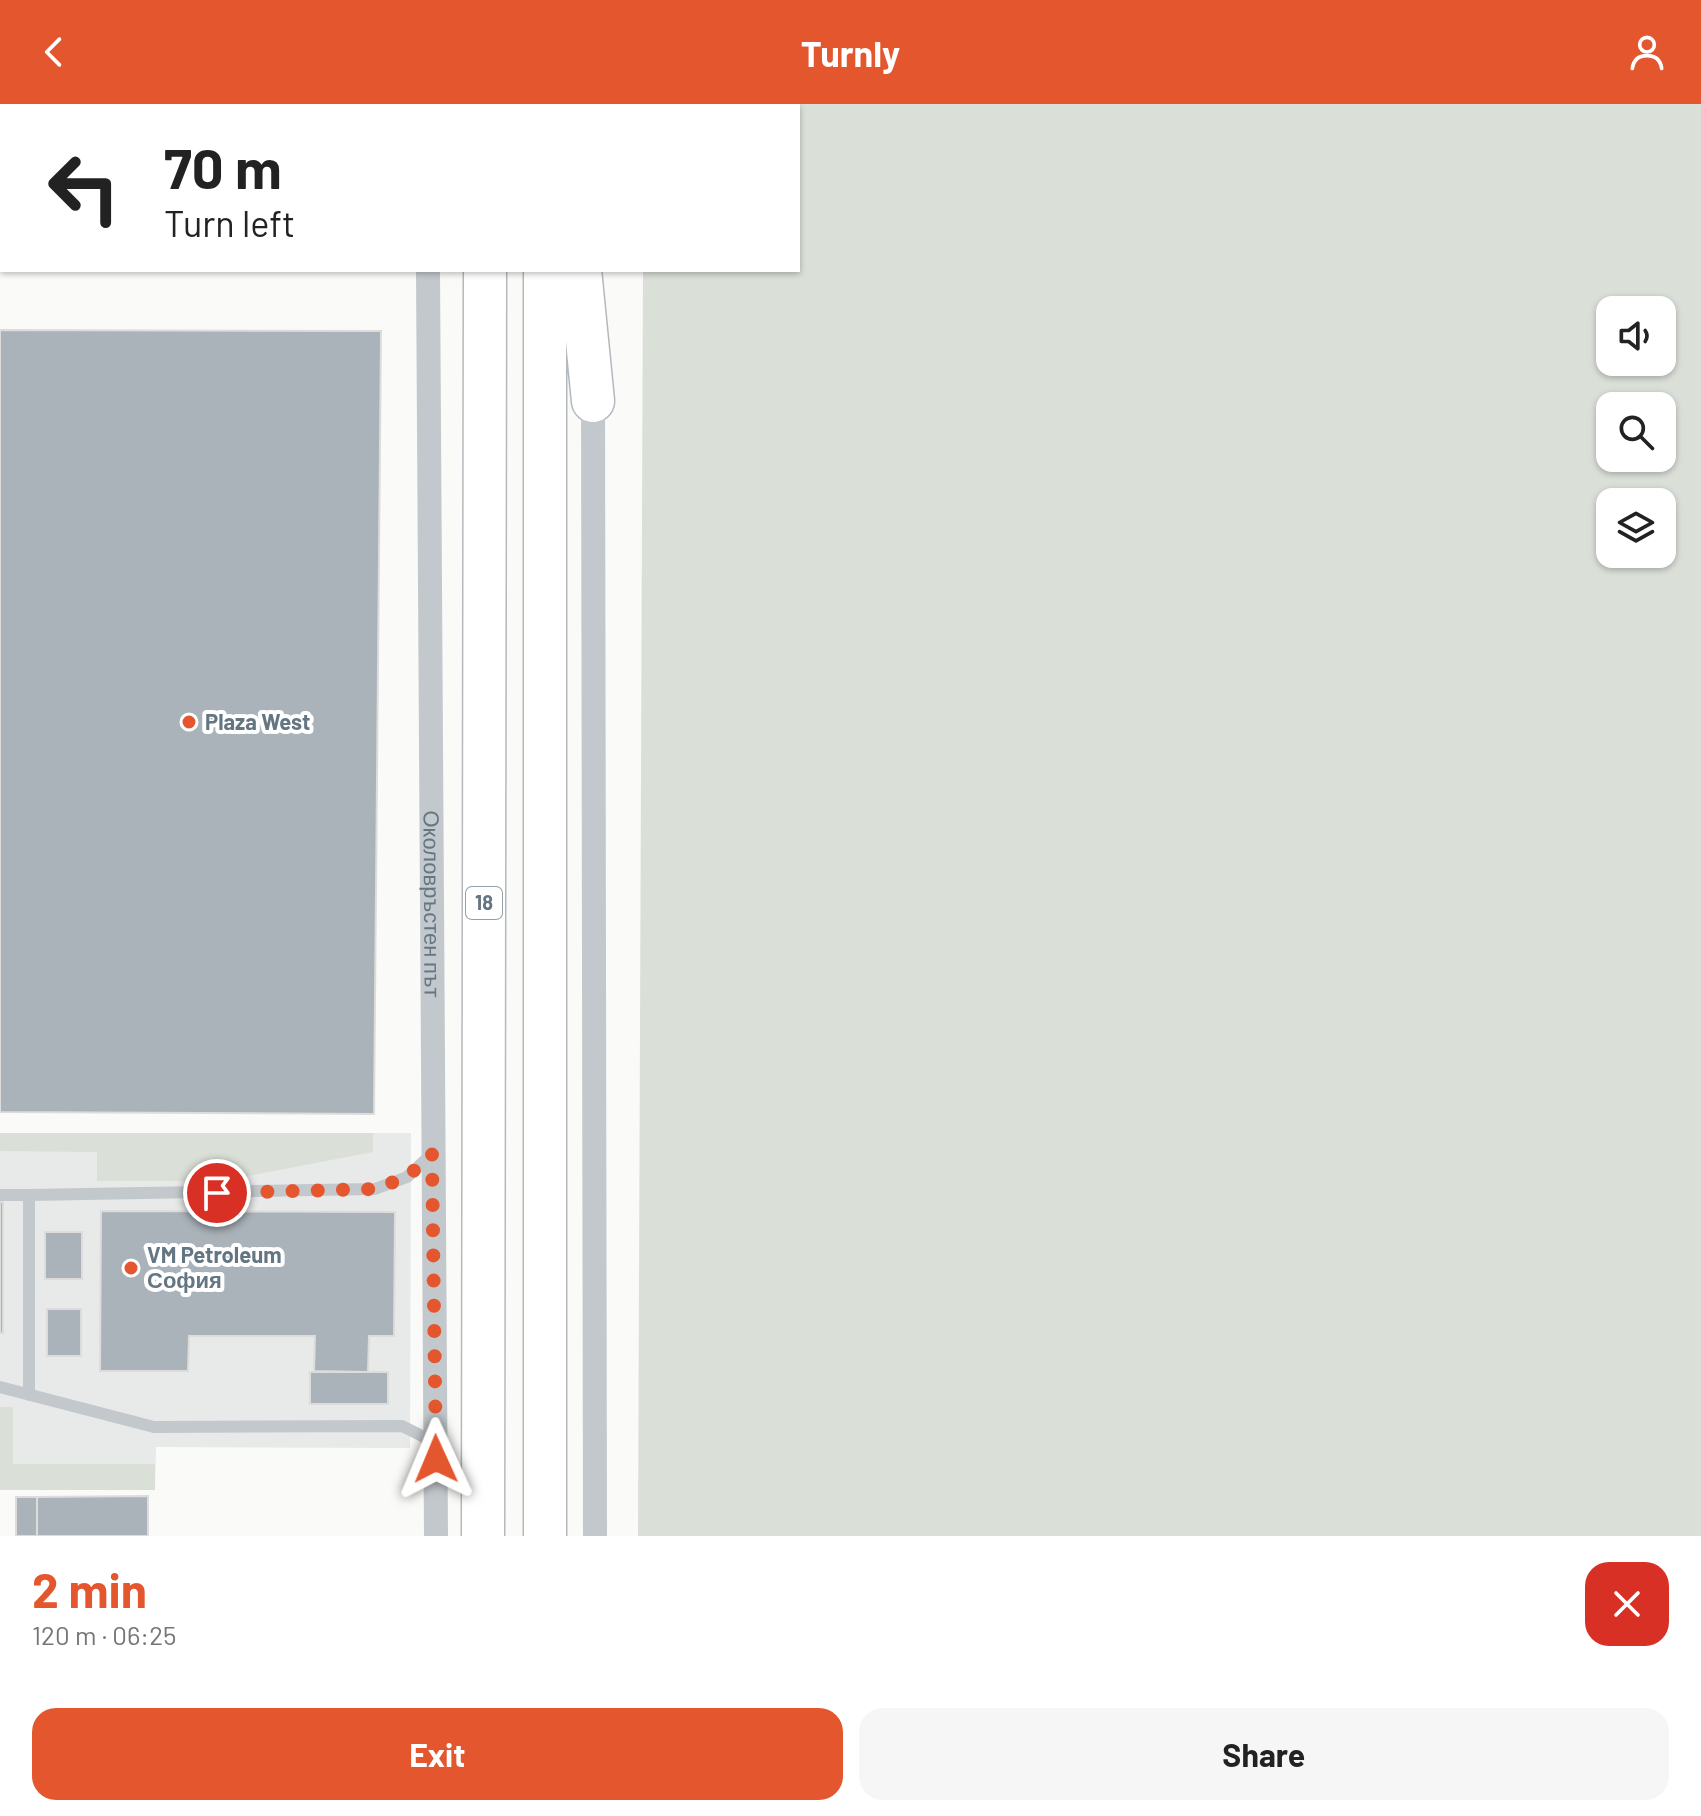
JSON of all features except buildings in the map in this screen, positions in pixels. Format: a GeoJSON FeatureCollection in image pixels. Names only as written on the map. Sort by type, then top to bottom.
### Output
{"type":"FeatureCollection","features":[{"type":"Feature","properties":{"kind":"highway"},"geometry":{"type":"LineString","coordinates":[[473,272],[486,403]]}},
{"type":"Feature","properties":{"kind":"highway","name":"18"},"geometry":{"type":"LineString","coordinates":[[483,1536],[485,272]]}},
{"type":"Feature","properties":{"kind":"highway"},"geometry":{"type":"LineString","coordinates":[[545,272],[545,1536]]}},
{"type":"Feature","properties":{"kind":"highway"},"geometry":{"type":"LineString","coordinates":[[580,272],[593,401]]}},
{"type":"Feature","properties":{"kind":"street","name":"Околовръстен път"},"geometry":{"type":"LineString","coordinates":[[428,272],[436,1536]]}},
{"type":"Feature","properties":{"kind":"street"},"geometry":{"type":"LineString","coordinates":[[594,272],[595,1536]]}},
{"type":"Feature","properties":{"kind":"lane"},"geometry":{"type":"LineString","coordinates":[[0,1195],[375,1189],[407,1177],[432,1154]]}},
{"type":"Feature","properties":{"kind":"lane"},"geometry":{"type":"LineString","coordinates":[[29,1195],[29,1395]]}},
{"type":"Feature","properties":{"kind":"lane"},"geometry":{"type":"LineString","coordinates":[[0,1387],[154,1427],[402,1426],[424,1437],[436,1459]]}},
{"type":"Feature","properties":{"kind":"shaded area"},"geometry":{"type":"Polygon","coordinates":[[[800,104],[1701,104],[1701,1536],[638,1536],[643,272],[800,272],[800,104]]]}},
{"type":"Feature","properties":{"kind":"shaded area"},"geometry":{"type":"Polygon","coordinates":[[[0,1133],[411,1133],[410,1448],[156,1447],[155,1490],[0,1490],[0,1133]]]}},
{"type":"Feature","properties":{"kind":"shaded area"},"geometry":{"type":"Polygon","coordinates":[[[0,1133],[373,1133],[373,1152],[221,1181],[97,1181],[97,1152],[0,1151],[0,1133]]]}},
{"type":"Feature","properties":{"kind":"shaded area"},"geometry":{"type":"Polygon","coordinates":[[[0,1407],[13,1407],[13,1464],[155,1464],[155,1490],[0,1490],[0,1407]]]}},
{"type":"Feature","properties":{"kind":"place","name":"Plaza West"},"geometry":{"type":"Point","coordinates":[189,722]}},
{"type":"Feature","properties":{"kind":"place","name":"VM Petroleum София"},"geometry":{"type":"Point","coordinates":[131,1268]}},
{"type":"Feature","properties":{"kind":"route"},"geometry":{"type":"LineString","coordinates":[[217,1193],[375,1189],[407,1177],[432,1154],[436,1459]]}}]}
